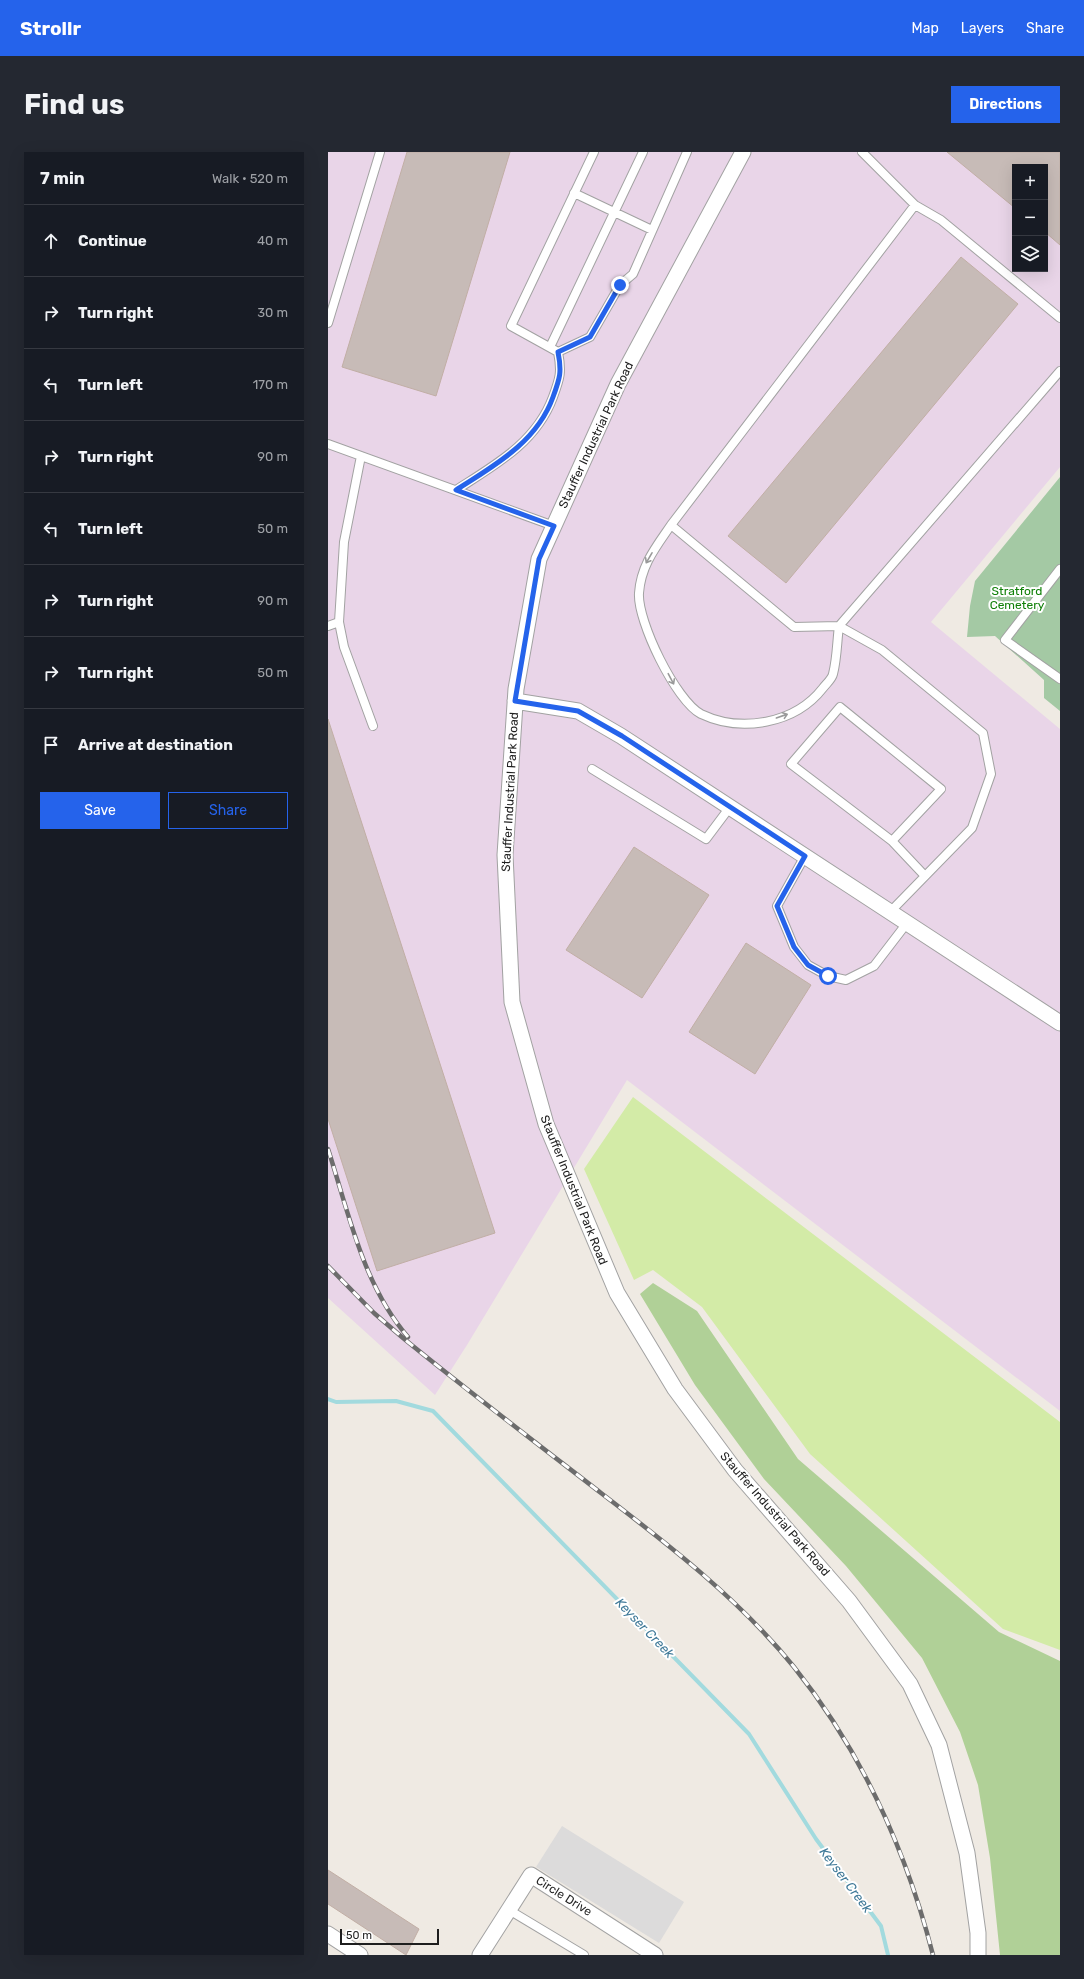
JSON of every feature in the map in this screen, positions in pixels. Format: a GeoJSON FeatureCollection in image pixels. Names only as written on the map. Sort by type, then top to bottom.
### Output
{"type":"FeatureCollection","features":[{"type":"Feature","properties":{"kind":"street","name":"Stauffer Industrial Park Road"},"geometry":{"type":"LineString","coordinates":[[744,152],[618,384],[539,559],[515,701],[505,855],[512,1002],[546,1124],[617,1293],[675,1389],[735,1470],[850,1601],[910,1684],[939,1744],[965,1845],[978,1933],[978,1955]]}},
{"type":"Feature","properties":{"kind":"street"},"geometry":{"type":"LineString","coordinates":[[515,701],[578,711],[622,736],[1060,1023]]}},
{"type":"Feature","properties":{"kind":"street","name":"Circle Drive"},"geometry":{"type":"LineString","coordinates":[[480,1955],[531,1875],[655,1955]]}},
{"type":"Feature","properties":{"kind":"street"},"geometry":{"type":"LineString","coordinates":[[328,1934],[360,1955]]}},
{"type":"Feature","properties":{"kind":"lane"},"geometry":{"type":"LineString","coordinates":[[328,323],[380,152]]}},
{"type":"Feature","properties":{"kind":"lane"},"geometry":{"type":"LineString","coordinates":[[558,352],[511,326],[594,152]]}},
{"type":"Feature","properties":{"kind":"lane"},"geometry":{"type":"LineString","coordinates":[[550,348],[643,152]]}},
{"type":"Feature","properties":{"kind":"lane"},"geometry":{"type":"LineString","coordinates":[[558,352],[590,337],[620,285],[633,274],[687,152]]}},
{"type":"Feature","properties":{"kind":"lane"},"geometry":{"type":"LineString","coordinates":[[862,152],[915,205],[941,220],[1060,318]]}},
{"type":"Feature","properties":{"kind":"lane"},"geometry":{"type":"LineString","coordinates":[[574,193],[652,230]]}},
{"type":"Feature","properties":{"kind":"lane"},"geometry":{"type":"LineString","coordinates":[[915,205],[671,525],[646,561],[639,594],[646,631],[678,692],[700,713],[728,723],[764,722],[798,711],[818,694],[833,675],[838,626],[1060,372]]}},
{"type":"Feature","properties":{"kind":"lane"},"geometry":{"type":"LineString","coordinates":[[456,490],[501,462],[524,443],[536,429],[549,409],[562,369],[558,352]]}},
{"type":"Feature","properties":{"kind":"lane"},"geometry":{"type":"LineString","coordinates":[[328,444],[554,526]]}},
{"type":"Feature","properties":{"kind":"lane"},"geometry":{"type":"LineString","coordinates":[[361,456],[344,542],[339,622],[344,647],[373,726]]}},
{"type":"Feature","properties":{"kind":"lane"},"geometry":{"type":"LineString","coordinates":[[671,525],[794,627],[838,626],[882,650],[983,733],[991,774],[972,828],[890,912]]}},
{"type":"Feature","properties":{"kind":"lane"},"geometry":{"type":"LineString","coordinates":[[1058,575],[1005,640],[1060,679]]}},
{"type":"Feature","properties":{"kind":"lane"},"geometry":{"type":"LineString","coordinates":[[328,626],[339,622]]}},
{"type":"Feature","properties":{"kind":"lane"},"geometry":{"type":"LineString","coordinates":[[892,841],[941,788],[840,707],[791,764],[892,841],[925,876]]}},
{"type":"Feature","properties":{"kind":"lane"},"geometry":{"type":"LineString","coordinates":[[592,769],[706,839],[730,807]]}},
{"type":"Feature","properties":{"kind":"lane"},"geometry":{"type":"LineString","coordinates":[[805,856],[777,906],[794,947],[808,965],[828,976],[846,980],[874,966],[907,923]]}},
{"type":"Feature","properties":{"kind":"lane"},"geometry":{"type":"LineString","coordinates":[[509,1910],[584,1955]]}},
{"type":"Feature","properties":{"kind":"shaded area"},"geometry":{"type":"Polygon","coordinates":[[[328,152],[1060,152],[1060,467],[931,622],[1060,729],[1060,1411],[627,1080],[467,1345],[435,1395],[328,1298],[328,152]]]}},
{"type":"Feature","properties":{"kind":"shaded area"},"geometry":{"type":"Polygon","coordinates":[[[562,1826],[684,1902],[659,1943],[536,1867],[562,1826]]]}},
{"type":"Feature","properties":{"kind":"green space","name":"Stratford Cemetery"},"geometry":{"type":"Polygon","coordinates":[[[1060,477],[1060,711],[1044,698],[1044,680],[995,636],[967,637],[970,606],[975,581],[1060,477]]]}},
{"type":"Feature","properties":{"kind":"green space"},"geometry":{"type":"Polygon","coordinates":[[[633,1097],[1060,1422],[1060,1650],[1003,1629],[810,1454],[702,1307],[653,1270],[634,1280],[584,1169],[633,1097]]]}},
{"type":"Feature","properties":{"kind":"green space"},"geometry":{"type":"Polygon","coordinates":[[[653,1283],[697,1311],[798,1459],[999,1632],[1060,1661],[1060,1955],[1000,1955],[990,1858],[978,1785],[960,1732],[922,1658],[846,1566],[764,1479],[695,1385],[640,1294],[653,1283]]]}},
{"type":"Feature","properties":{"kind":"building"},"geometry":{"type":"Polygon","coordinates":[[[407,152],[510,152],[436,396],[342,367],[407,152]]]}},
{"type":"Feature","properties":{"kind":"building"},"geometry":{"type":"Polygon","coordinates":[[[947,152],[1060,152],[1060,245],[1048,235],[1048,164],[1012,164],[1012,206],[947,152]]]}},
{"type":"Feature","properties":{"kind":"building"},"geometry":{"type":"Polygon","coordinates":[[[961,257],[1018,304],[786,583],[728,536],[961,257]]]}},
{"type":"Feature","properties":{"kind":"building"},"geometry":{"type":"Polygon","coordinates":[[[328,719],[495,1233],[377,1271],[328,1119],[328,719]]]}},
{"type":"Feature","properties":{"kind":"building"},"geometry":{"type":"Polygon","coordinates":[[[634,847],[709,895],[642,998],[566,950],[634,847]]]}},
{"type":"Feature","properties":{"kind":"building"},"geometry":{"type":"Polygon","coordinates":[[[746,943],[811,985],[755,1074],[689,1032],[746,943]]]}},
{"type":"Feature","properties":{"kind":"building"},"geometry":{"type":"Polygon","coordinates":[[[328,1870],[419,1929],[406,1955],[328,1904],[328,1870]]]}},
{"type":"Feature","properties":{"kind":"waterway","name":"Keyser Creek"},"geometry":{"type":"LineString","coordinates":[[328,1399],[336,1402],[396,1401],[433,1411],[749,1734],[816,1839],[881,1926],[888,1955]]}},
{"type":"Feature","properties":{"kind":"railway"},"geometry":{"type":"LineString","coordinates":[[328,1149],[368,1272],[379,1295],[408,1337]]}},
{"type":"Feature","properties":{"kind":"railway"},"geometry":{"type":"LineString","coordinates":[[328,1266],[374,1313],[403,1338],[703,1574],[773,1642],[818,1699],[841,1733],[861,1768],[895,1840],[922,1916],[933,1955]]}},
{"type":"Feature","properties":{"kind":"route"},"geometry":{"type":"LineString","coordinates":[[620,285],[590,337],[558,352],[562,369],[549,409],[536,429],[524,443],[501,462],[456,490],[554,526],[539,559],[515,701],[578,711],[622,736],[805,856],[777,906],[794,947],[808,965],[828,976]]}}]}
